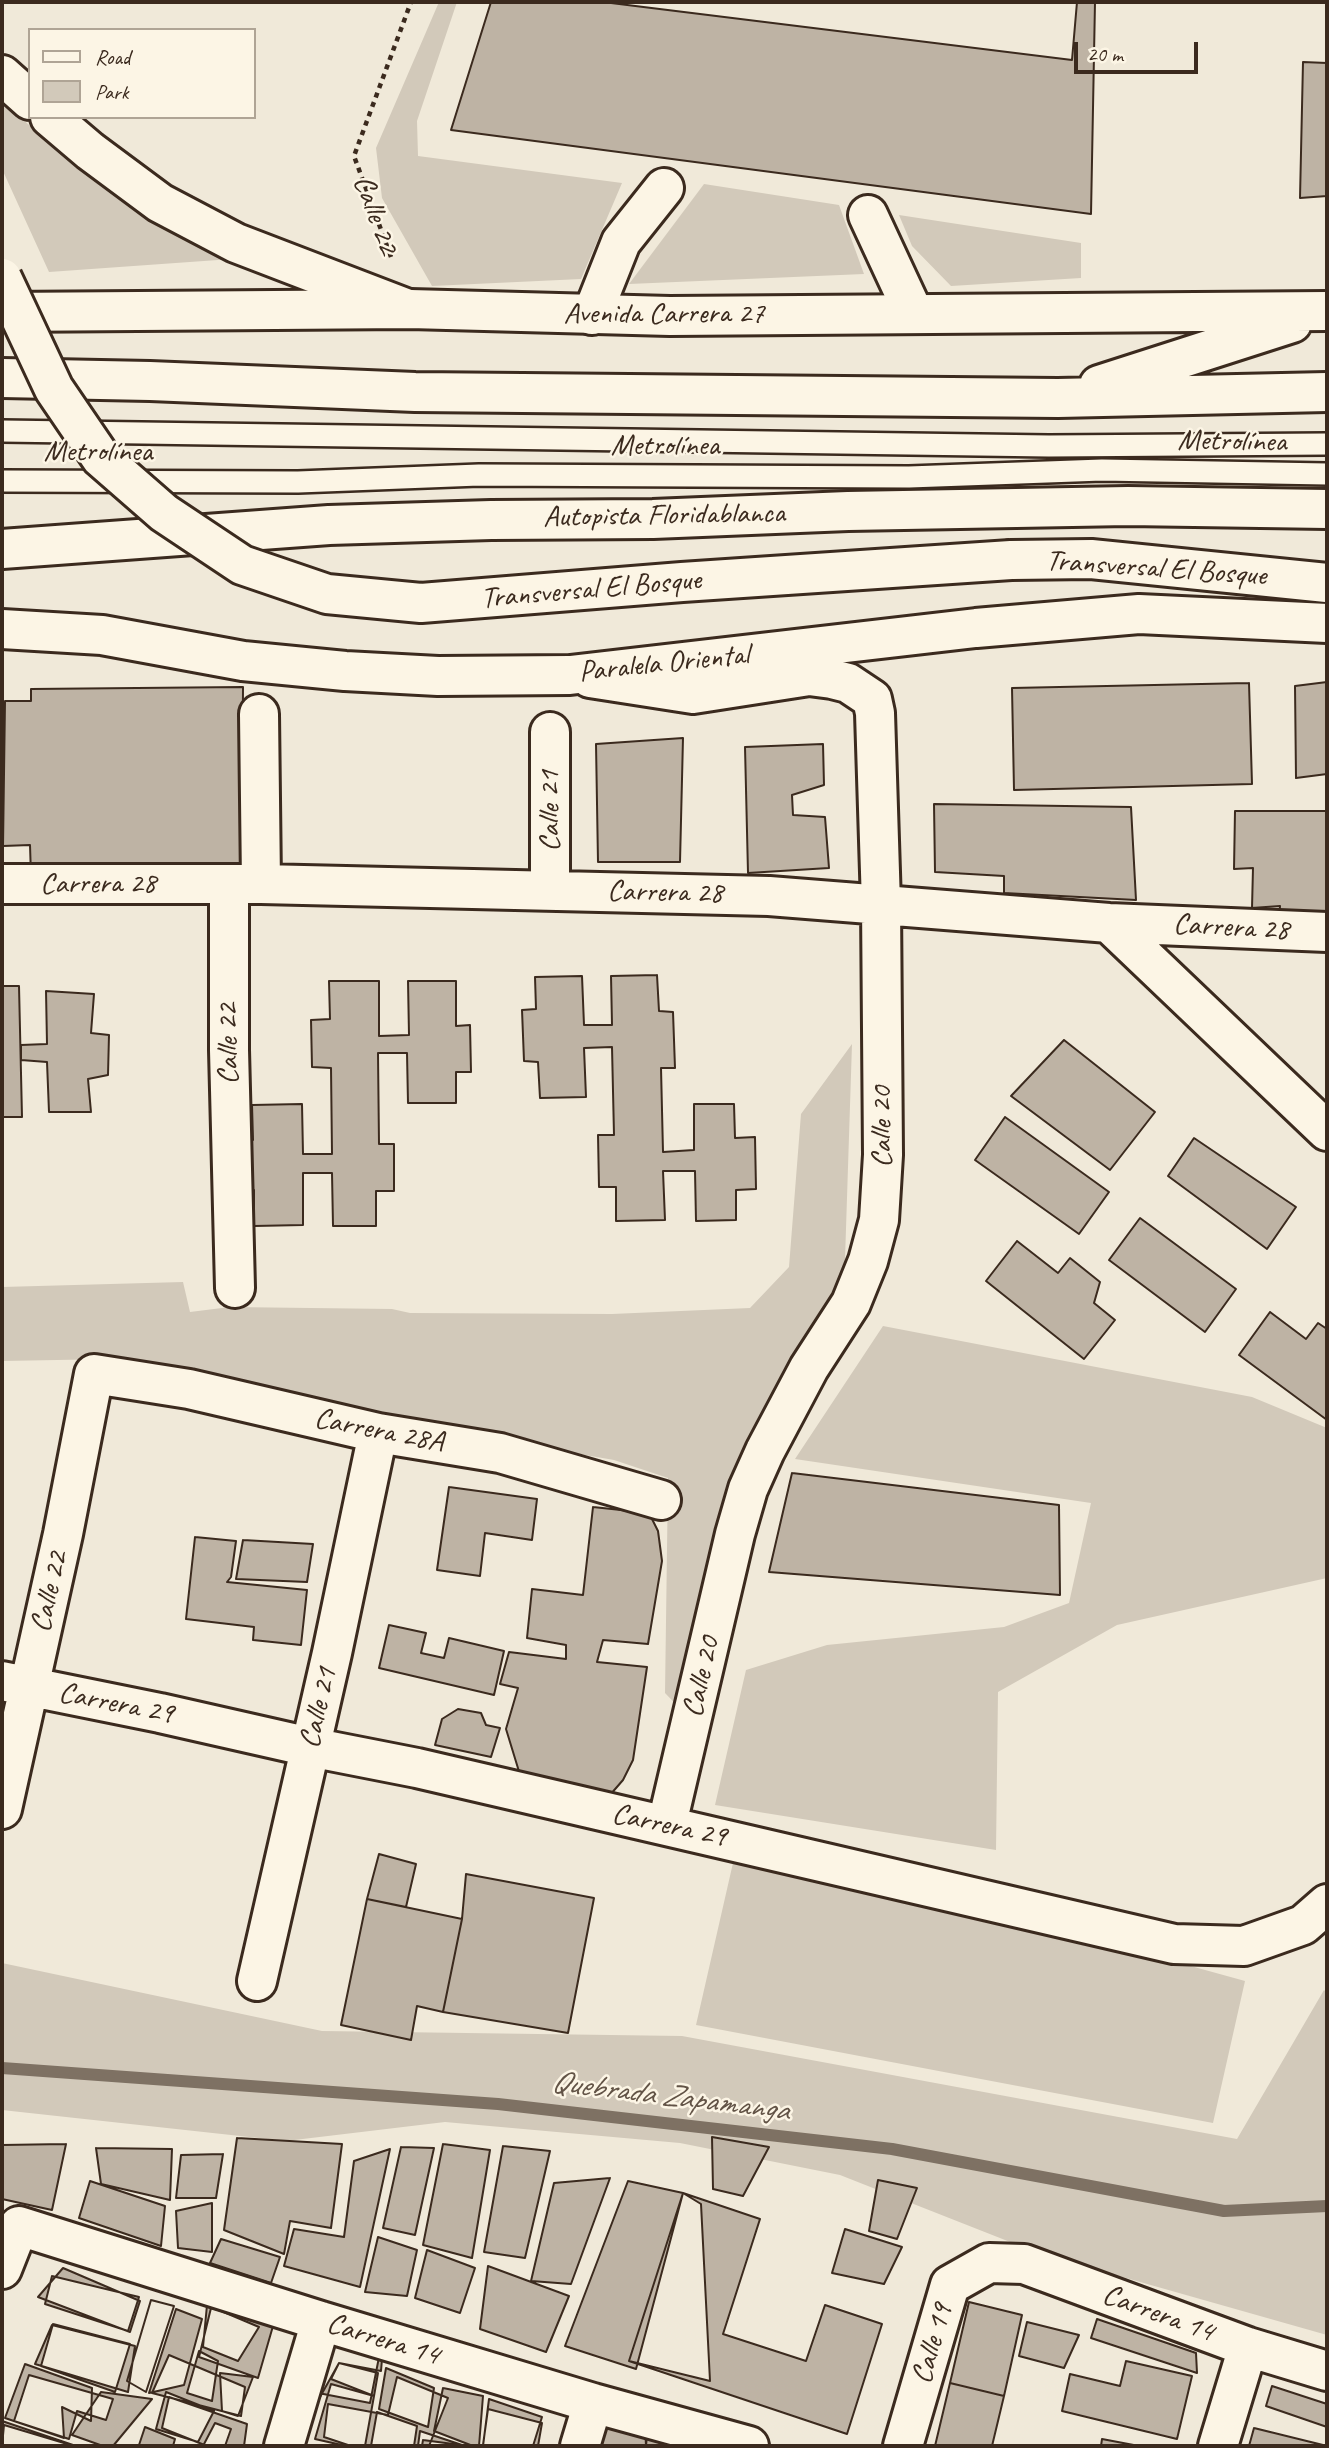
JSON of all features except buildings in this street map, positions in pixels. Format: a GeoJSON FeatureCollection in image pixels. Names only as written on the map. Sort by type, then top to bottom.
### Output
{"type":"FeatureCollection","features":[{"type":"Feature","properties":{"kind":"main road"},"geometry":{"type":"LineString","coordinates":[[2,75],[28,98]]}},
{"type":"Feature","properties":{"kind":"main road"},"geometry":{"type":"LineString","coordinates":[[52,119],[90,151],[160,202],[236,243],[410,309]]}},
{"type":"Feature","properties":{"kind":"main road"},"geometry":{"type":"LineString","coordinates":[[592,315],[621,242],[664,188]]}},
{"type":"Feature","properties":{"kind":"main road"},"geometry":{"type":"LineString","coordinates":[[868,215],[914,314]]}},
{"type":"Feature","properties":{"kind":"main road","name":"Transversal El Bosque"},"geometry":{"type":"LineString","coordinates":[[2,278],[54,389],[101,458],[164,513],[242,565],[327,594],[421,603],[1011,560],[1091,559],[1327,583]]}},
{"type":"Feature","properties":{"kind":"main road","name":"Avenida Carrera 27"},"geometry":{"type":"LineString","coordinates":[[2,312],[410,309],[592,315],[1327,311]]}},
{"type":"Feature","properties":{"kind":"main road"},"geometry":{"type":"LineString","coordinates":[[1058,398],[1327,311]]}},
{"type":"Feature","properties":{"kind":"main road"},"geometry":{"type":"LineString","coordinates":[[2,378],[150,381],[415,393],[1058,398],[1327,392]]}},
{"type":"Feature","properties":{"kind":"main road","name":"Autopista Floridablanca"},"geometry":{"type":"LineString","coordinates":[[2,549],[329,526],[491,520],[653,519],[1325,501]]}},
{"type":"Feature","properties":{"kind":"main road","name":"Paralela Oriental"},"geometry":{"type":"LineString","coordinates":[[2,629],[102,635],[243,661],[345,671],[438,676],[570,675],[976,628],[1139,614],[1327,623]]}},
{"type":"Feature","properties":{"kind":"main road","name":"Calle 20"},"geometry":{"type":"LineString","coordinates":[[570,675],[693,694],[809,676],[848,683],[872,699],[875,713],[881,904],[883,1155],[879,1220],[868,1261],[850,1303],[809,1368],[748,1489],[667,1824]]}},
{"type":"Feature","properties":{"kind":"main road","name":"Calle 22"},"geometry":{"type":"LineString","coordinates":[[235,1287],[229,1050],[259,714]]}},
{"type":"Feature","properties":{"kind":"main road","name":"Calle 21"},"geometry":{"type":"LineString","coordinates":[[550,732],[550,891]]}},
{"type":"Feature","properties":{"kind":"main road","name":"Carrera 28"},"geometry":{"type":"LineString","coordinates":[[2,884],[245,884],[769,896],[1109,923],[1327,932]]}},
{"type":"Feature","properties":{"kind":"main road"},"geometry":{"type":"LineString","coordinates":[[1109,923],[1327,1130]]}},
{"type":"Feature","properties":{"kind":"main road","name":"Calle 22"},"geometry":{"type":"LineString","coordinates":[[2,1809],[16,1684],[63,1534],[94,1374]]}},
{"type":"Feature","properties":{"kind":"main road","name":"Carrera 28A"},"geometry":{"type":"LineString","coordinates":[[94,1374],[189,1389],[378,1433],[500,1453],[661,1500]]}},
{"type":"Feature","properties":{"kind":"main road","name":"Calle 21"},"geometry":{"type":"LineString","coordinates":[[257,1981],[378,1433]]}},
{"type":"Feature","properties":{"kind":"main road","name":"Carrera 29"},"geometry":{"type":"LineString","coordinates":[[16,1684],[417,1768],[549,1800],[667,1824],[1174,1944],[1244,1947],[1303,1925],[1327,1904]]}},
{"type":"Feature","properties":{"kind":"main road","name":"Carrera 14"},"geometry":{"type":"LineString","coordinates":[[2,2269],[19,2226],[593,2403],[749,2446]]}},
{"type":"Feature","properties":{"kind":"main road","name":"Carrera 14"},"geometry":{"type":"LineString","coordinates":[[989,2263],[1024,2264],[1248,2347],[1327,2371]]}},
{"type":"Feature","properties":{"kind":"main road","name":"Calle 19"},"geometry":{"type":"LineString","coordinates":[[903,2446],[950,2285],[989,2263]]}},
{"type":"Feature","properties":{"kind":"main road"},"geometry":{"type":"LineString","coordinates":[[284,2446],[321,2321]]}},
{"type":"Feature","properties":{"kind":"main road"},"geometry":{"type":"LineString","coordinates":[[1218,2446],[1248,2347]]}},
{"type":"Feature","properties":{"kind":"main road"},"geometry":{"type":"LineString","coordinates":[[580,2446],[593,2403]]}},
{"type":"Feature","properties":{"kind":"lane","name":"Metrolínea"},"geometry":{"type":"LineString","coordinates":[[2,431],[1035,446],[1327,444]]}},
{"type":"Feature","properties":{"kind":"lane","name":"Metrolínea"},"geometry":{"type":"LineString","coordinates":[[2,481],[298,482],[479,475],[908,477],[1102,470],[1325,501]]}},
{"type":"Feature","properties":{"kind":"path","name":"Calle 22"},"geometry":{"type":"LineString","coordinates":[[410,309],[354,156],[411,2]]}},
{"type":"Feature","properties":{"kind":"green space"},"geometry":{"type":"Polygon","coordinates":[[[439,2],[457,2],[417,121],[418,156],[622,183],[581,279],[432,286],[382,198],[376,148],[439,2]]]}},
{"type":"Feature","properties":{"kind":"green space"},"geometry":{"type":"Polygon","coordinates":[[[2,102],[75,164],[166,226],[232,259],[49,272],[2,169],[2,102]]]}},
{"type":"Feature","properties":{"kind":"green space"},"geometry":{"type":"Polygon","coordinates":[[[704,184],[839,205],[864,274],[629,284],[704,184]]]}},
{"type":"Feature","properties":{"kind":"green space"},"geometry":{"type":"Polygon","coordinates":[[[899,215],[1081,243],[1081,278],[951,286],[912,246],[899,215]]]}},
{"type":"Feature","properties":{"kind":"green space"},"geometry":{"type":"Polygon","coordinates":[[[852,1044],[844,1290],[741,1482],[692,1721],[665,1693],[668,1478],[614,1460],[348,1414],[112,1359],[2,1361],[2,1287],[183,1282],[190,1312],[230,1307],[392,1309],[410,1313],[612,1314],[750,1308],[789,1267],[801,1114],[852,1044]]]}},
{"type":"Feature","properties":{"kind":"green space"},"geometry":{"type":"Polygon","coordinates":[[[883,1326],[1252,1397],[1327,1428],[1327,1578],[1117,1625],[998,1692],[996,1850],[715,1805],[746,1670],[827,1645],[1004,1627],[1069,1603],[1091,1503],[795,1459],[883,1326]]]}},
{"type":"Feature","properties":{"kind":"green space"},"geometry":{"type":"Polygon","coordinates":[[[738,1841],[1245,1981],[1213,2123],[696,2025],[738,1841]]]}},
{"type":"Feature","properties":{"kind":"green space"},"geometry":{"type":"Polygon","coordinates":[[[2,1963],[322,2031],[682,2036],[1237,2139],[1324,1990],[1327,1993],[1327,2335],[1038,2253],[840,2175],[680,2143],[445,2122],[286,2141],[2,2110],[2,1963]]]}},
{"type":"Feature","properties":{"kind":"waterway","name":"Quebrada Zapamanga"},"geometry":{"type":"LineString","coordinates":[[2,2068],[498,2104],[892,2149],[1224,2211],[1327,2206]]}}]}
